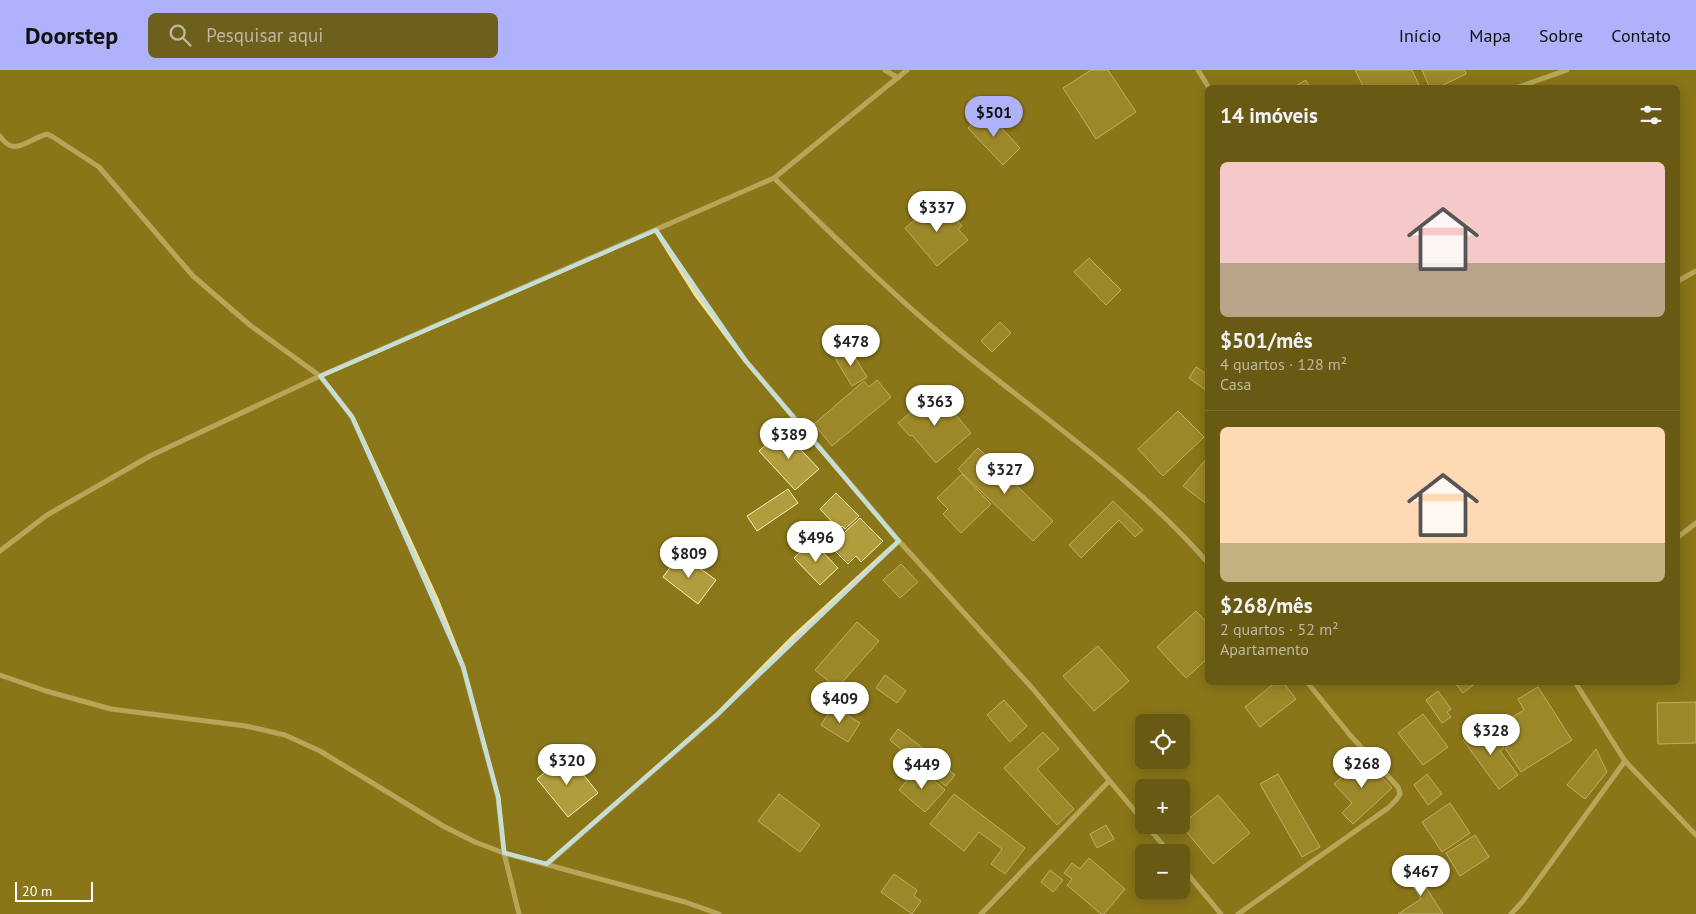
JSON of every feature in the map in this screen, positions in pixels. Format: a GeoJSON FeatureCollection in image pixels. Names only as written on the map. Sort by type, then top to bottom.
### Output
{"type":"FeatureCollection","features":[{"type":"Feature","properties":{"kind":"street"},"geometry":{"type":"LineString","coordinates":[[885,70],[898,78]]}},
{"type":"Feature","properties":{"kind":"street"},"geometry":{"type":"LineString","coordinates":[[0,551],[47,515],[150,456],[320,376],[774,178],[907,70]]}},
{"type":"Feature","properties":{"kind":"street"},"geometry":{"type":"LineString","coordinates":[[1198,70],[1207,85]]}},
{"type":"Feature","properties":{"kind":"street"},"geometry":{"type":"LineString","coordinates":[[1523,85],[1555,72],[1567,70]]}},
{"type":"Feature","properties":{"kind":"street"},"geometry":{"type":"LineString","coordinates":[[0,136],[5,144],[17,147],[47,134],[99,166],[193,276],[251,326],[320,376],[352,418],[436,599],[463,667],[498,797],[504,853],[519,914]]}},
{"type":"Feature","properties":{"kind":"street"},"geometry":{"type":"LineString","coordinates":[[774,178],[846,248],[942,336],[1133,487],[1205,560]]}},
{"type":"Feature","properties":{"kind":"street"},"geometry":{"type":"LineString","coordinates":[[656,230],[696,294],[746,361],[898,541],[1033,689],[1135,812]]}},
{"type":"Feature","properties":{"kind":"street"},"geometry":{"type":"LineString","coordinates":[[1680,280],[1696,271]]}},
{"type":"Feature","properties":{"kind":"street"},"geometry":{"type":"LineString","coordinates":[[1680,535],[1696,523]]}},
{"type":"Feature","properties":{"kind":"street"},"geometry":{"type":"LineString","coordinates":[[547,864],[717,715],[795,636],[898,541]]}},
{"type":"Feature","properties":{"kind":"street"},"geometry":{"type":"LineString","coordinates":[[0,675],[111,708],[246,726],[285,735],[320,751],[443,826],[475,842],[504,853],[685,902],[719,914]]}},
{"type":"Feature","properties":{"kind":"street"},"geometry":{"type":"LineString","coordinates":[[1238,914],[1388,808],[1400,794],[1398,787],[1350,734],[1309,685]]}},
{"type":"Feature","properties":{"kind":"street"},"geometry":{"type":"LineString","coordinates":[[1577,685],[1625,762],[1696,835]]}},
{"type":"Feature","properties":{"kind":"street"},"geometry":{"type":"LineString","coordinates":[[1511,914],[1523,901],[1625,762]]}},
{"type":"Feature","properties":{"kind":"street"},"geometry":{"type":"LineString","coordinates":[[982,914],[1109,781]]}},
{"type":"Feature","properties":{"kind":"street"},"geometry":{"type":"LineString","coordinates":[[1154,834],[1162,844]]}},
{"type":"Feature","properties":{"kind":"street"},"geometry":{"type":"LineString","coordinates":[[1190,877],[1222,914]]}},
{"type":"Feature","properties":{"kind":"highlighted area"},"geometry":{"type":"Polygon","coordinates":[[[656,230],[746,361],[899,541],[717,715],[547,864],[504,853],[498,797],[463,667],[352,417],[320,376],[656,230]]]}},
{"type":"Feature","properties":{"kind":"building"},"geometry":{"type":"Polygon","coordinates":[[[1091,70],[1108,70],[1136,112],[1096,139],[1063,88],[1091,70]]]}},
{"type":"Feature","properties":{"kind":"building"},"geometry":{"type":"Polygon","coordinates":[[[1355,70],[1412,70],[1419,85],[1362,85],[1355,70]]]}},
{"type":"Feature","properties":{"kind":"building"},"geometry":{"type":"Polygon","coordinates":[[[1422,70],[1465,70],[1466,74],[1443,85],[1429,85],[1422,70]]]}},
{"type":"Feature","properties":{"kind":"building"},"geometry":{"type":"Polygon","coordinates":[[[1306,80],[1308,85],[1297,85],[1306,80]]]}},
{"type":"Feature","properties":{"kind":"building"},"geometry":{"type":"Polygon","coordinates":[[[986,111],[1020,148],[1003,165],[968,128],[986,111]]]}},
{"type":"Feature","properties":{"kind":"building"},"geometry":{"type":"Polygon","coordinates":[[[936,202],[942,210],[946,207],[962,226],[958,229],[968,240],[937,266],[905,228],[936,202]]]}},
{"type":"Feature","properties":{"kind":"building"},"geometry":{"type":"Polygon","coordinates":[[[1089,258],[1121,290],[1106,305],[1074,272],[1089,258]]]}},
{"type":"Feature","properties":{"kind":"building"},"geometry":{"type":"Polygon","coordinates":[[[1000,322],[1011,333],[992,352],[981,341],[1000,322]]]}},
{"type":"Feature","properties":{"kind":"building"},"geometry":{"type":"Polygon","coordinates":[[[849,348],[867,377],[852,386],[835,358],[849,348]]]}},
{"type":"Feature","properties":{"kind":"building"},"geometry":{"type":"Polygon","coordinates":[[[1196,367],[1205,373],[1205,390],[1189,378],[1196,367]]]}},
{"type":"Feature","properties":{"kind":"building"},"geometry":{"type":"Polygon","coordinates":[[[877,380],[891,397],[832,446],[814,424],[864,381],[869,387],[877,380]]]}},
{"type":"Feature","properties":{"kind":"building"},"geometry":{"type":"Polygon","coordinates":[[[936,391],[971,433],[936,463],[912,435],[910,436],[898,423],[936,391]]]}},
{"type":"Feature","properties":{"kind":"building"},"geometry":{"type":"Polygon","coordinates":[[[1178,411],[1204,437],[1163,476],[1138,449],[1178,411]]]}},
{"type":"Feature","properties":{"kind":"building"},"geometry":{"type":"Polygon","coordinates":[[[782,430],[819,469],[795,490],[759,451],[782,430]]]}},
{"type":"Feature","properties":{"kind":"building"},"geometry":{"type":"Polygon","coordinates":[[[978,448],[1053,521],[1033,541],[958,469],[978,448]]]}},
{"type":"Feature","properties":{"kind":"building"},"geometry":{"type":"Polygon","coordinates":[[[1205,460],[1205,503],[1183,486],[1205,460]]]}},
{"type":"Feature","properties":{"kind":"building"},"geometry":{"type":"Polygon","coordinates":[[[962,474],[991,504],[961,533],[943,514],[948,509],[937,498],[962,474]]]}},
{"type":"Feature","properties":{"kind":"building"},"geometry":{"type":"Polygon","coordinates":[[[788,489],[798,503],[757,531],[747,516],[788,489]]]}},
{"type":"Feature","properties":{"kind":"building"},"geometry":{"type":"Polygon","coordinates":[[[836,493],[859,516],[845,529],[842,526],[839,529],[820,509],[836,493]]]}},
{"type":"Feature","properties":{"kind":"building"},"geometry":{"type":"Polygon","coordinates":[[[1113,501],[1143,530],[1135,537],[1119,520],[1081,558],[1069,545],[1113,501]]]}},
{"type":"Feature","properties":{"kind":"building"},"geometry":{"type":"Polygon","coordinates":[[[860,518],[883,541],[861,562],[856,556],[848,564],[830,546],[860,518]]]}},
{"type":"Feature","properties":{"kind":"building"},"geometry":{"type":"Polygon","coordinates":[[[812,541],[838,568],[820,585],[794,558],[812,541]]]}},
{"type":"Feature","properties":{"kind":"building"},"geometry":{"type":"Polygon","coordinates":[[[680,554],[716,580],[698,604],[663,577],[680,554]]]}},
{"type":"Feature","properties":{"kind":"building"},"geometry":{"type":"Polygon","coordinates":[[[901,564],[918,582],[900,598],[883,580],[901,564]]]}},
{"type":"Feature","properties":{"kind":"building"},"geometry":{"type":"Polygon","coordinates":[[[1196,611],[1205,621],[1205,661],[1186,678],[1157,647],[1196,611]]]}},
{"type":"Feature","properties":{"kind":"building"},"geometry":{"type":"Polygon","coordinates":[[[857,622],[879,641],[837,688],[815,670],[857,622]]]}},
{"type":"Feature","properties":{"kind":"building"},"geometry":{"type":"Polygon","coordinates":[[[1098,646],[1129,681],[1094,711],[1063,676],[1098,646]]]}},
{"type":"Feature","properties":{"kind":"building"},"geometry":{"type":"Polygon","coordinates":[[[885,675],[906,691],[897,703],[876,688],[885,675]]]}},
{"type":"Feature","properties":{"kind":"building"},"geometry":{"type":"Polygon","coordinates":[[[1272,685],[1285,685],[1296,699],[1260,727],[1245,707],[1272,685]]]}},
{"type":"Feature","properties":{"kind":"building"},"geometry":{"type":"Polygon","coordinates":[[[1456,685],[1473,685],[1463,693],[1456,685]]]}},
{"type":"Feature","properties":{"kind":"building"},"geometry":{"type":"Polygon","coordinates":[[[1538,687],[1572,740],[1521,772],[1505,748],[1508,747],[1496,727],[1524,710],[1518,699],[1538,687]]]}},
{"type":"Feature","properties":{"kind":"building"},"geometry":{"type":"Polygon","coordinates":[[[1438,691],[1451,709],[1447,712],[1451,717],[1442,723],[1426,700],[1438,691]]]}},
{"type":"Feature","properties":{"kind":"building"},"geometry":{"type":"Polygon","coordinates":[[[1004,700],[1027,726],[1010,742],[987,715],[1004,700]]]}},
{"type":"Feature","properties":{"kind":"building"},"geometry":{"type":"Polygon","coordinates":[[[1696,702],[1696,743],[1658,744],[1657,703],[1696,702]]]}},
{"type":"Feature","properties":{"kind":"building"},"geometry":{"type":"Polygon","coordinates":[[[833,706],[860,723],[848,742],[821,725],[833,706]]]}},
{"type":"Feature","properties":{"kind":"building"},"geometry":{"type":"Polygon","coordinates":[[[1423,714],[1448,747],[1423,765],[1398,733],[1423,714]]]}},
{"type":"Feature","properties":{"kind":"building"},"geometry":{"type":"Polygon","coordinates":[[[1485,723],[1504,748],[1500,751],[1518,775],[1499,789],[1463,740],[1485,723]]]}},
{"type":"Feature","properties":{"kind":"building"},"geometry":{"type":"Polygon","coordinates":[[[898,729],[924,749],[915,761],[890,740],[898,729]]]}},
{"type":"Feature","properties":{"kind":"building"},"geometry":{"type":"Polygon","coordinates":[[[1043,732],[1059,749],[1037,769],[1074,809],[1057,825],[1004,768],[1043,732]]]}},
{"type":"Feature","properties":{"kind":"building"},"geometry":{"type":"Polygon","coordinates":[[[1596,749],[1607,772],[1585,799],[1567,785],[1596,749]]]}},
{"type":"Feature","properties":{"kind":"building"},"geometry":{"type":"Polygon","coordinates":[[[567,754],[598,793],[568,817],[537,779],[567,754]]]}},
{"type":"Feature","properties":{"kind":"building"},"geometry":{"type":"Polygon","coordinates":[[[930,754],[955,775],[946,786],[920,766],[930,754]]]}},
{"type":"Feature","properties":{"kind":"building"},"geometry":{"type":"Polygon","coordinates":[[[1364,757],[1392,788],[1353,824],[1342,813],[1352,803],[1334,784],[1364,757]]]}},
{"type":"Feature","properties":{"kind":"building"},"geometry":{"type":"Polygon","coordinates":[[[918,767],[945,790],[925,812],[899,790],[918,767]]]}},
{"type":"Feature","properties":{"kind":"building"},"geometry":{"type":"Polygon","coordinates":[[[1278,774],[1320,847],[1302,857],[1260,784],[1278,774]]]}},
{"type":"Feature","properties":{"kind":"building"},"geometry":{"type":"Polygon","coordinates":[[[1427,774],[1442,794],[1428,805],[1414,785],[1427,774]]]}},
{"type":"Feature","properties":{"kind":"building"},"geometry":{"type":"Polygon","coordinates":[[[779,794],[820,825],[800,852],[758,821],[779,794]]]}},
{"type":"Feature","properties":{"kind":"building"},"geometry":{"type":"Polygon","coordinates":[[[954,794],[1025,848],[1005,874],[991,864],[1002,849],[979,832],[964,851],[930,824],[954,794]]]}},
{"type":"Feature","properties":{"kind":"building"},"geometry":{"type":"Polygon","coordinates":[[[1218,795],[1250,833],[1213,864],[1188,834],[1190,834],[1190,818],[1218,795]]]}},
{"type":"Feature","properties":{"kind":"building"},"geometry":{"type":"Polygon","coordinates":[[[1450,803],[1470,833],[1442,852],[1422,822],[1450,803]]]}},
{"type":"Feature","properties":{"kind":"building"},"geometry":{"type":"Polygon","coordinates":[[[1106,825],[1114,839],[1097,848],[1090,834],[1106,825]]]}},
{"type":"Feature","properties":{"kind":"building"},"geometry":{"type":"Polygon","coordinates":[[[1475,835],[1489,857],[1460,876],[1446,853],[1475,835]]]}},
{"type":"Feature","properties":{"kind":"building"},"geometry":{"type":"Polygon","coordinates":[[[1089,858],[1125,889],[1104,914],[1101,914],[1067,885],[1072,879],[1064,873],[1072,863],[1080,869],[1089,858]]]}},
{"type":"Feature","properties":{"kind":"building"},"geometry":{"type":"Polygon","coordinates":[[[1413,867],[1443,914],[1398,914],[1421,899],[1404,873],[1413,867]]]}},
{"type":"Feature","properties":{"kind":"building"},"geometry":{"type":"Polygon","coordinates":[[[1050,870],[1063,880],[1053,892],[1041,882],[1050,870]]]}},
{"type":"Feature","properties":{"kind":"building"},"geometry":{"type":"Polygon","coordinates":[[[894,874],[917,890],[914,896],[921,901],[912,914],[881,892],[894,874]]]}}]}
